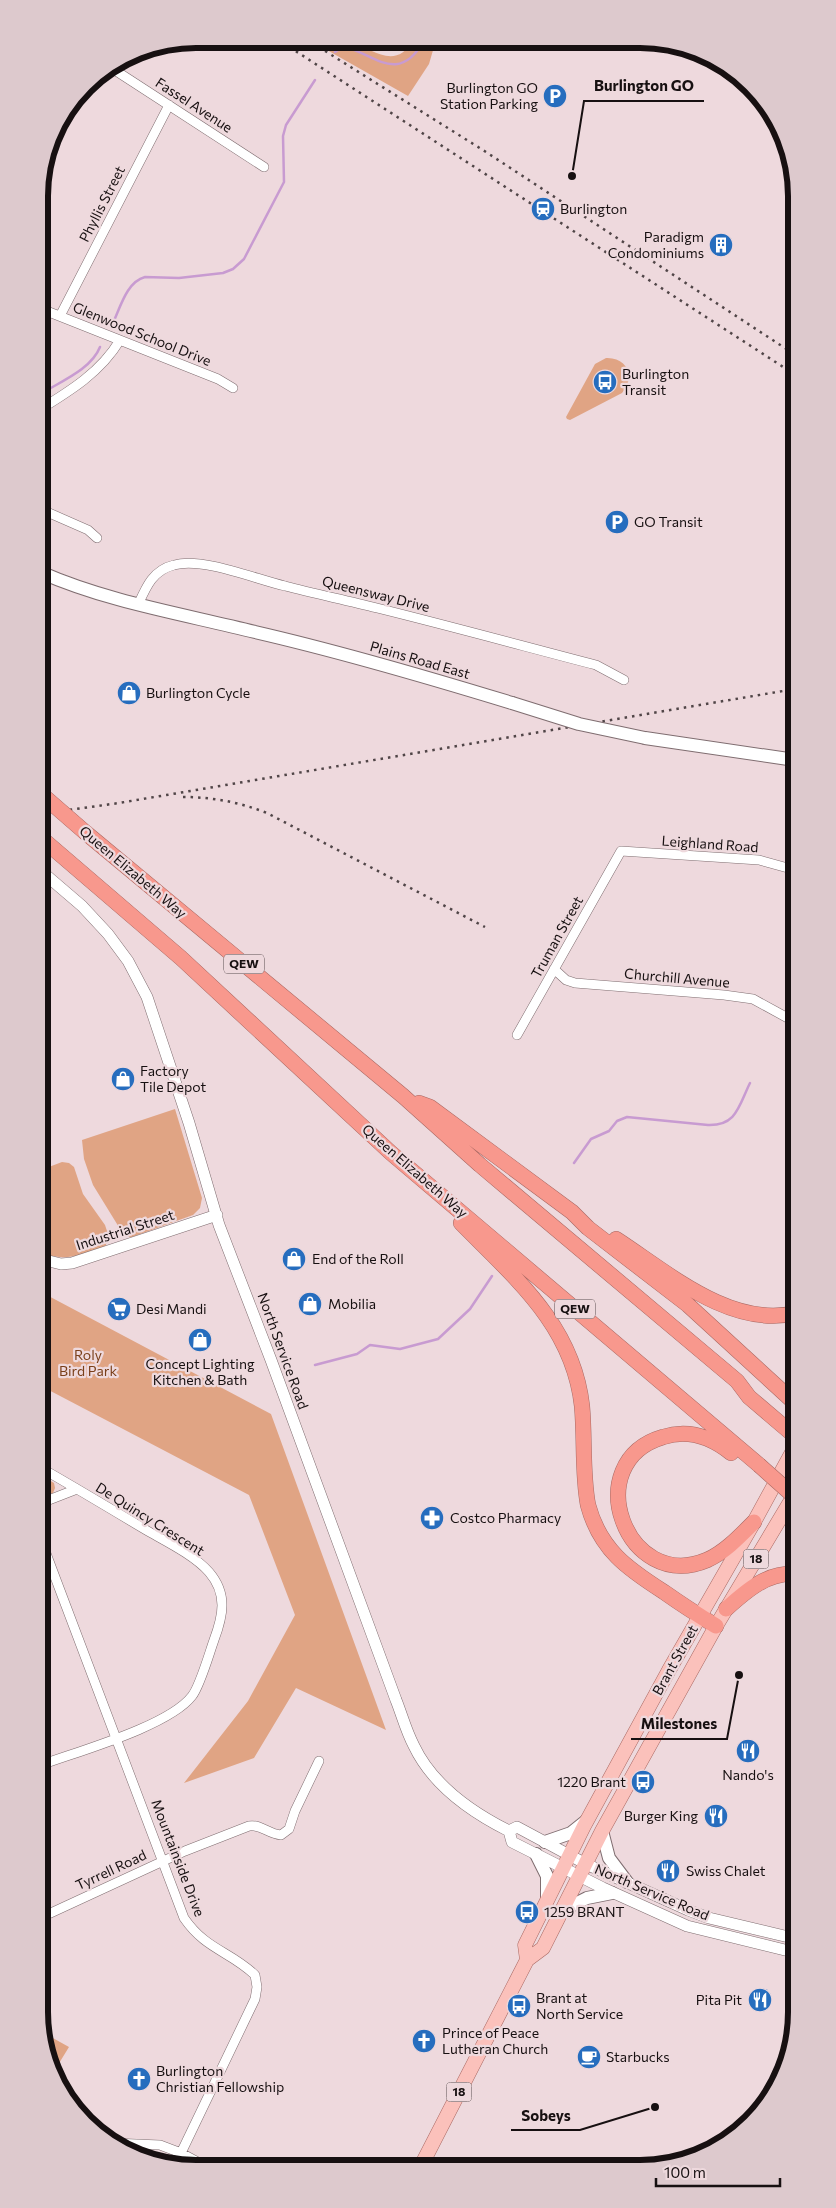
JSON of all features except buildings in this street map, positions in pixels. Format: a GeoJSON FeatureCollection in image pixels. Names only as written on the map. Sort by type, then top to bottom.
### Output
{"type":"FeatureCollection","features":[{"type":"Feature","properties":{"kind":"highway","name":"Queen Elizabeth Way"},"geometry":{"type":"LineString","coordinates":[[48,800],[403,1096],[480,1165],[737,1381],[749,1397],[788,1422]]}},
{"type":"Feature","properties":{"kind":"highway","name":"Queen Elizabeth Way"},"geometry":{"type":"LineString","coordinates":[[48,844],[181,958],[391,1153],[760,1471],[788,1492]]}},
{"type":"Feature","properties":{"kind":"highway"},"geometry":{"type":"LineString","coordinates":[[403,1096],[430,1107],[572,1212],[699,1293],[748,1314],[775,1317],[788,1315]]}},
{"type":"Feature","properties":{"kind":"highway"},"geometry":{"type":"LineString","coordinates":[[391,1153],[534,1298],[557,1329],[578,1382],[582,1407],[586,1495],[592,1518],[600,1536],[610,1551],[625,1566],[716,1626]]}},
{"type":"Feature","properties":{"kind":"highway"},"geometry":{"type":"LineString","coordinates":[[572,1212],[588,1228],[688,1305],[788,1397]]}},
{"type":"Feature","properties":{"kind":"highway"},"geometry":{"type":"LineString","coordinates":[[754,1522],[718,1554],[706,1560],[684,1565],[670,1563],[646,1553],[628,1535],[621,1519],[617,1502],[626,1467],[638,1451],[661,1438],[684,1433],[699,1435],[720,1444],[760,1471],[788,1501]]}},
{"type":"Feature","properties":{"kind":"highway"},"geometry":{"type":"LineString","coordinates":[[726,1609],[751,1588],[763,1581],[783,1573],[788,1573]]}},
{"type":"Feature","properties":{"kind":"main road","name":"Plains Road East"},"geometry":{"type":"LineString","coordinates":[[48,575],[86,591],[313,646],[448,683],[579,724],[645,738],[788,759]]}},
{"type":"Feature","properties":{"kind":"main road","name":"Brant Street"},"geometry":{"type":"LineString","coordinates":[[526,1960],[525,1945],[588,1820],[699,1616],[788,1460]]}},
{"type":"Feature","properties":{"kind":"main road","name":"Brant Street"},"geometry":{"type":"LineString","coordinates":[[424,2160],[526,1960],[543,1948],[602,1831],[716,1626],[788,1505]]}},
{"type":"Feature","properties":{"kind":"main road"},"geometry":{"type":"LineString","coordinates":[[545,1842],[571,1833],[588,1820]]}},
{"type":"Feature","properties":{"kind":"main road"},"geometry":{"type":"LineString","coordinates":[[602,1831],[609,1858],[627,1882]]}},
{"type":"Feature","properties":{"kind":"main road"},"geometry":{"type":"LineString","coordinates":[[536,1854],[546,1876],[547,1901]]}},
{"type":"Feature","properties":{"kind":"main road"},"geometry":{"type":"LineString","coordinates":[[563,1910],[587,1898],[612,1893]]}},
{"type":"Feature","properties":{"kind":"street","name":"Fassel Avenue"},"geometry":{"type":"LineString","coordinates":[[116,71],[264,167]]}},
{"type":"Feature","properties":{"kind":"street","name":"Phyllis Street"},"geometry":{"type":"LineString","coordinates":[[60,316],[168,105]]}},
{"type":"Feature","properties":{"kind":"street","name":"Glenwood School Drive"},"geometry":{"type":"LineString","coordinates":[[48,311],[218,379],[233,388]]}},
{"type":"Feature","properties":{"kind":"street"},"geometry":{"type":"LineString","coordinates":[[48,405],[92,374],[111,356],[120,340]]}},
{"type":"Feature","properties":{"kind":"street"},"geometry":{"type":"LineString","coordinates":[[48,512],[88,530],[97,538]]}},
{"type":"Feature","properties":{"kind":"street","name":"Queensway Drive"},"geometry":{"type":"LineString","coordinates":[[138,605],[148,581],[163,569],[187,563],[224,569],[596,666],[624,680]]}},
{"type":"Feature","properties":{"kind":"street","name":"Leighland Road"},"geometry":{"type":"LineString","coordinates":[[621,851],[759,860],[788,868]]}},
{"type":"Feature","properties":{"kind":"street","name":"Truman Street"},"geometry":{"type":"LineString","coordinates":[[516,1036],[621,851]]}},
{"type":"Feature","properties":{"kind":"street","name":"North Service Road"},"geometry":{"type":"LineString","coordinates":[[48,877],[82,906],[108,934],[128,961],[147,997],[219,1225],[414,1746],[426,1767],[441,1784],[478,1816],[509,1831],[512,1842],[580,1877],[612,1893],[697,1929],[788,1951]]}},
{"type":"Feature","properties":{"kind":"street","name":"Churchill Avenue"},"geometry":{"type":"LineString","coordinates":[[554,969],[566,980],[575,983],[753,999],[788,1018]]}},
{"type":"Feature","properties":{"kind":"street","name":"Industrial Street"},"geometry":{"type":"LineString","coordinates":[[48,1261],[61,1264],[72,1263],[217,1215]]}},
{"type":"Feature","properties":{"kind":"street","name":"De Quincy Crescent"},"geometry":{"type":"LineString","coordinates":[[48,1472],[175,1547],[209,1572],[217,1586],[222,1602],[222,1618],[194,1695],[172,1714],[116,1738],[48,1762]]}},
{"type":"Feature","properties":{"kind":"street","name":"De Quincy Crescent"},"geometry":{"type":"LineString","coordinates":[[48,1500],[77,1489]]}},
{"type":"Feature","properties":{"kind":"street","name":"Mountainside Drive"},"geometry":{"type":"LineString","coordinates":[[48,1558],[184,1918],[202,1941],[247,1968],[255,1975],[257,1987],[255,2000],[181,2153]]}},
{"type":"Feature","properties":{"kind":"street","name":"Tyrrell Road"},"geometry":{"type":"LineString","coordinates":[[48,1914],[164,1861],[248,1826],[256,1825],[274,1835],[281,1835],[289,1829],[295,1811],[319,1761]]}},
{"type":"Feature","properties":{"kind":"street","name":"North Service Road"},"geometry":{"type":"LineString","coordinates":[[509,1831],[517,1827],[586,1864],[708,1918],[788,1937]]}},
{"type":"Feature","properties":{"kind":"street"},"geometry":{"type":"LineString","coordinates":[[128,2144],[160,2145],[194,2160]]}},
{"type":"Feature","properties":{"kind":"green space"},"geometry":{"type":"Polygon","coordinates":[[[332,48],[366,48],[376,53],[392,56],[400,54],[408,48],[434,48],[429,64],[408,96],[327,50],[332,48]]]}},
{"type":"Feature","properties":{"kind":"green space"},"geometry":{"type":"Polygon","coordinates":[[[606,358],[624,364],[629,375],[626,387],[622,393],[570,420],[567,419],[566,417],[595,364],[606,358]]]}},
{"type":"Feature","properties":{"kind":"green space"},"geometry":{"type":"Polygon","coordinates":[[[175,1109],[202,1198],[200,1208],[193,1215],[132,1237],[125,1237],[93,1185],[84,1159],[82,1140],[175,1109]]]}},
{"type":"Feature","properties":{"kind":"green space"},"geometry":{"type":"Polygon","coordinates":[[[62,1162],[69,1163],[74,1167],[83,1194],[105,1225],[109,1237],[105,1247],[81,1255],[57,1257],[48,1255],[48,1167],[62,1162]]]}},
{"type":"Feature","properties":{"kind":"green space","name":"Roly Bird Park"},"geometry":{"type":"Polygon","coordinates":[[[48,1296],[271,1414],[386,1730],[296,1688],[254,1758],[184,1783],[248,1701],[295,1615],[249,1495],[48,1390],[48,1296]]]}},
{"type":"Feature","properties":{"kind":"green space"},"geometry":{"type":"Polygon","coordinates":[[[48,1479],[54,1483],[53,1493],[48,1495],[48,1479]]]}},
{"type":"Feature","properties":{"kind":"green space"},"geometry":{"type":"Polygon","coordinates":[[[49,2036],[69,2047],[58,2066],[49,2036]]]}},
{"type":"Feature","properties":{"kind":"waterway"},"geometry":{"type":"LineString","coordinates":[[335,52],[344,48]]}},
{"type":"Feature","properties":{"kind":"waterway"},"geometry":{"type":"LineString","coordinates":[[344,48],[389,64],[401,63],[413,56],[418,48]]}},
{"type":"Feature","properties":{"kind":"waterway"},"geometry":{"type":"LineString","coordinates":[[112,325],[128,290],[138,280],[145,277],[179,278],[223,273],[233,269],[244,259],[284,182],[283,136],[286,125],[315,80]]}},
{"type":"Feature","properties":{"kind":"waterway"},"geometry":{"type":"LineString","coordinates":[[48,390],[82,369],[96,355],[100,347]]}},
{"type":"Feature","properties":{"kind":"waterway"},"geometry":{"type":"LineString","coordinates":[[574,1163],[591,1139],[609,1131],[617,1121],[627,1117],[708,1125],[725,1122],[736,1113],[750,1083]]}},
{"type":"Feature","properties":{"kind":"waterway"},"geometry":{"type":"LineString","coordinates":[[315,1365],[357,1354],[370,1345],[400,1349],[438,1339],[470,1309],[492,1276]]}},
{"type":"Feature","properties":{"kind":"railway"},"geometry":{"type":"LineString","coordinates":[[291,48],[788,370]]}},
{"type":"Feature","properties":{"kind":"railway"},"geometry":{"type":"LineString","coordinates":[[320,48],[486,152],[788,350]]}},
{"type":"Feature","properties":{"kind":"railway"},"geometry":{"type":"LineString","coordinates":[[48,813],[119,803],[788,690]]}},
{"type":"Feature","properties":{"kind":"railway"},"geometry":{"type":"LineString","coordinates":[[183,797],[225,801],[267,813],[485,927]]}},
{"type":"Feature","properties":{"kind":"place","name":"Burlington GO Station Parking"},"geometry":{"type":"Point","coordinates":[555,96]}},
{"type":"Feature","properties":{"kind":"place","name":"Burlington GO"},"geometry":{"type":"Point","coordinates":[572,176]}},
{"type":"Feature","properties":{"kind":"place","name":"Burlington"},"geometry":{"type":"Point","coordinates":[543,209]}},
{"type":"Feature","properties":{"kind":"place","name":"Paradigm Condominiums"},"geometry":{"type":"Point","coordinates":[721,245]}},
{"type":"Feature","properties":{"kind":"place","name":"Burlington Transit"},"geometry":{"type":"Point","coordinates":[605,382]}},
{"type":"Feature","properties":{"kind":"place","name":"GO Transit"},"geometry":{"type":"Point","coordinates":[617,522]}},
{"type":"Feature","properties":{"kind":"place","name":"Burlington Cycle"},"geometry":{"type":"Point","coordinates":[129,693]}},
{"type":"Feature","properties":{"kind":"place","name":"Factory Tile Depot"},"geometry":{"type":"Point","coordinates":[123,1079]}},
{"type":"Feature","properties":{"kind":"place","name":"End of the Roll"},"geometry":{"type":"Point","coordinates":[294,1259]}},
{"type":"Feature","properties":{"kind":"place","name":"Mobilia"},"geometry":{"type":"Point","coordinates":[310,1304]}},
{"type":"Feature","properties":{"kind":"place","name":"Desi Mandi"},"geometry":{"type":"Point","coordinates":[119,1309]}},
{"type":"Feature","properties":{"kind":"place","name":"Concept Lighting Kitchen & Bath"},"geometry":{"type":"Point","coordinates":[200,1340]}},
{"type":"Feature","properties":{"kind":"place","name":"Costco Pharmacy"},"geometry":{"type":"Point","coordinates":[432,1518]}},
{"type":"Feature","properties":{"kind":"place","name":"Milestones"},"geometry":{"type":"Point","coordinates":[739,1675]}},
{"type":"Feature","properties":{"kind":"place","name":"Nando's"},"geometry":{"type":"Point","coordinates":[748,1751]}},
{"type":"Feature","properties":{"kind":"place","name":"1220 Brant"},"geometry":{"type":"Point","coordinates":[643,1782]}},
{"type":"Feature","properties":{"kind":"place","name":"Burger King"},"geometry":{"type":"Point","coordinates":[716,1816]}},
{"type":"Feature","properties":{"kind":"place","name":"Swiss Chalet"},"geometry":{"type":"Point","coordinates":[668,1871]}},
{"type":"Feature","properties":{"kind":"place","name":"1259 BRANT"},"geometry":{"type":"Point","coordinates":[527,1912]}},
{"type":"Feature","properties":{"kind":"place","name":"Pita Pit"},"geometry":{"type":"Point","coordinates":[760,2000]}},
{"type":"Feature","properties":{"kind":"place","name":"Brant at North Service"},"geometry":{"type":"Point","coordinates":[519,2006]}},
{"type":"Feature","properties":{"kind":"place","name":"Prince of Peace Lutheran Church"},"geometry":{"type":"Point","coordinates":[424,2041]}},
{"type":"Feature","properties":{"kind":"place","name":"Starbucks"},"geometry":{"type":"Point","coordinates":[589,2057]}},
{"type":"Feature","properties":{"kind":"place","name":"Burlington Christian Fellowship"},"geometry":{"type":"Point","coordinates":[139,2079]}},
{"type":"Feature","properties":{"kind":"place","name":"Sobeys"},"geometry":{"type":"Point","coordinates":[655,2107]}}]}
